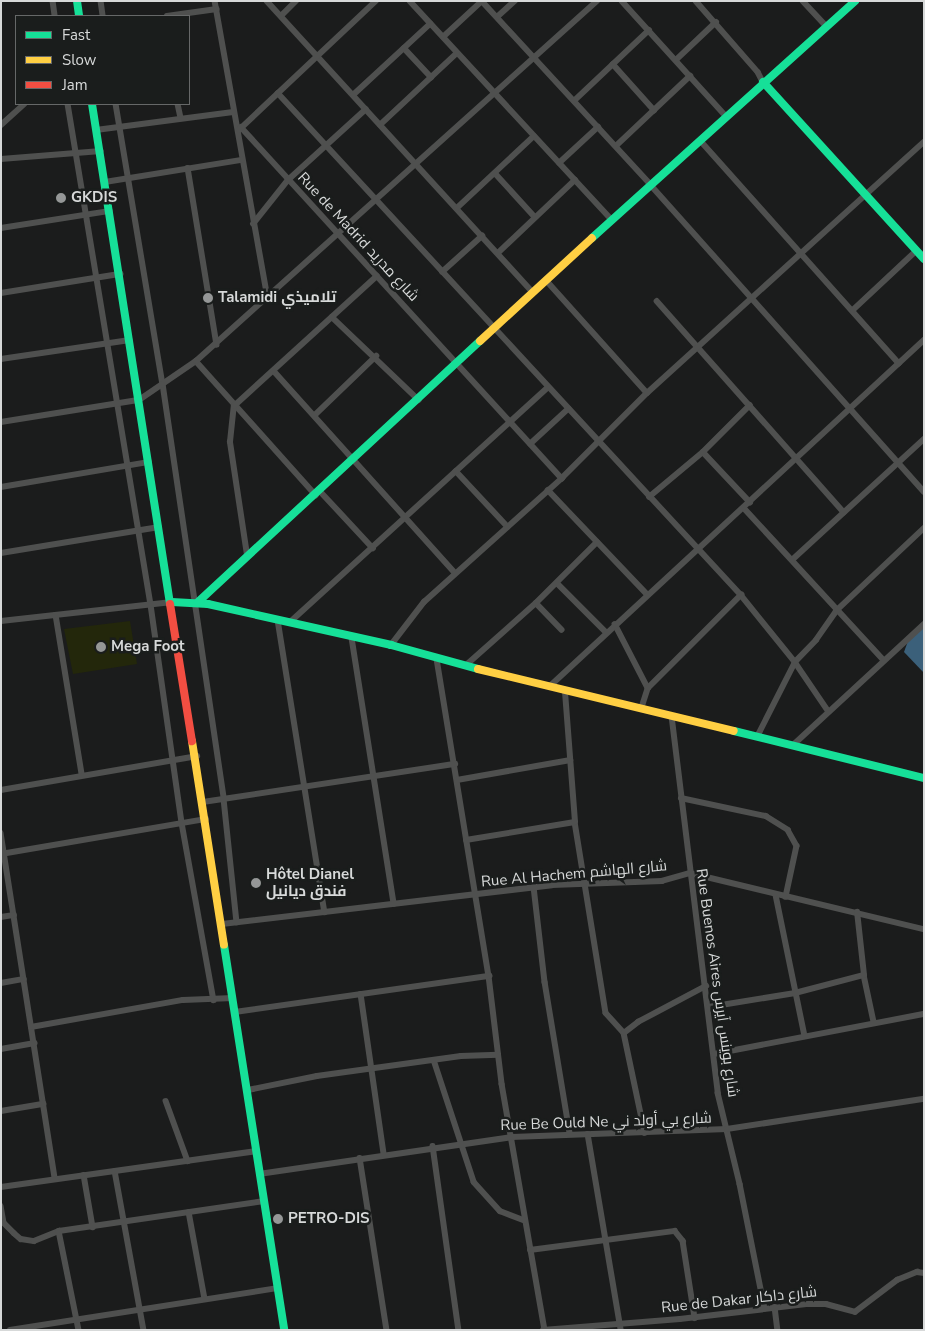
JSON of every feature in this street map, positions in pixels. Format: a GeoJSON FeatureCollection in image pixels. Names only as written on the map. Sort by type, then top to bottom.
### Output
{"type":"FeatureCollection","features":[{"type":"Feature","properties":{"kind":"street"},"geometry":{"type":"LineString","coordinates":[[53,1],[55,15]]}},
{"type":"Feature","properties":{"kind":"street"},"geometry":{"type":"LineString","coordinates":[[77,1],[79,15]]}},
{"type":"Feature","properties":{"kind":"street"},"geometry":{"type":"LineString","coordinates":[[101,1],[103,15]]}},
{"type":"Feature","properties":{"kind":"street"},"geometry":{"type":"LineString","coordinates":[[216,1],[233,112],[239,129],[241,160],[268,299]]}},
{"type":"Feature","properties":{"kind":"street"},"geometry":{"type":"LineString","coordinates":[[267,1],[533,292]]}},
{"type":"Feature","properties":{"kind":"street"},"geometry":{"type":"LineString","coordinates":[[281,16],[296,1]]}},
{"type":"Feature","properties":{"kind":"street"},"geometry":{"type":"LineString","coordinates":[[239,129],[376,1]]}},
{"type":"Feature","properties":{"kind":"street"},"geometry":{"type":"LineString","coordinates":[[410,1],[612,220]]}},
{"type":"Feature","properties":{"kind":"street"},"geometry":{"type":"LineString","coordinates":[[443,37],[482,1],[616,146],[924,492]]}},
{"type":"Feature","properties":{"kind":"street"},"geometry":{"type":"LineString","coordinates":[[497,17],[515,1]]}},
{"type":"Feature","properties":{"kind":"street"},"geometry":{"type":"LineString","coordinates":[[1,422],[140,400],[196,361],[268,299],[597,1]]}},
{"type":"Feature","properties":{"kind":"street"},"geometry":{"type":"LineString","coordinates":[[622,1],[726,116]]}},
{"type":"Feature","properties":{"kind":"street"},"geometry":{"type":"LineString","coordinates":[[696,1],[716,22],[763,82],[924,259]]}},
{"type":"Feature","properties":{"kind":"street"},"geometry":{"type":"LineString","coordinates":[[804,1],[827,27]]}},
{"type":"Feature","properties":{"kind":"street"},"geometry":{"type":"LineString","coordinates":[[196,601],[420,400],[456,364],[650,184],[855,1]]}},
{"type":"Feature","properties":{"kind":"street"},"geometry":{"type":"LineString","coordinates":[[175,15],[217,9]]}},
{"type":"Feature","properties":{"kind":"street"},"geometry":{"type":"LineString","coordinates":[[676,60],[716,22]]}},
{"type":"Feature","properties":{"kind":"street"},"geometry":{"type":"LineString","coordinates":[[353,95],[430,24]]}},
{"type":"Feature","properties":{"kind":"street"},"geometry":{"type":"LineString","coordinates":[[574,101],[649,30]]}},
{"type":"Feature","properties":{"kind":"street"},"geometry":{"type":"LineString","coordinates":[[404,48],[431,77]]}},
{"type":"Feature","properties":{"kind":"street"},"geometry":{"type":"LineString","coordinates":[[380,125],[457,53]]}},
{"type":"Feature","properties":{"kind":"street"},"geometry":{"type":"LineString","coordinates":[[613,64],[654,110]]}},
{"type":"Feature","properties":{"kind":"street"},"geometry":{"type":"LineString","coordinates":[[616,146],[690,76]]}},
{"type":"Feature","properties":{"kind":"street"},"geometry":{"type":"LineString","coordinates":[[278,93],[442,272],[496,327],[596,441],[741,596],[795,662],[829,712]]}},
{"type":"Feature","properties":{"kind":"street"},"geometry":{"type":"LineString","coordinates":[[1,125],[23,105]]}},
{"type":"Feature","properties":{"kind":"street"},"geometry":{"type":"LineString","coordinates":[[68,105],[85,215],[98,277],[115,404],[151,605],[182,823],[214,1000]]}},
{"type":"Feature","properties":{"kind":"street"},"geometry":{"type":"LineString","coordinates":[[92,105],[197,756],[284,1330]]}},
{"type":"Feature","properties":{"kind":"street"},"geometry":{"type":"LineString","coordinates":[[116,105],[163,384],[196,601],[224,799],[237,922]]}},
{"type":"Feature","properties":{"kind":"street"},"geometry":{"type":"LineString","coordinates":[[178,105],[181,118]]}},
{"type":"Feature","properties":{"kind":"street"},"geometry":{"type":"LineString","coordinates":[[253,224],[288,180],[366,109]]}},
{"type":"Feature","properties":{"kind":"street"},"geometry":{"type":"LineString","coordinates":[[96,130],[233,112]]}},
{"type":"Feature","properties":{"kind":"street"},"geometry":{"type":"LineString","coordinates":[[559,163],[598,127]]}},
{"type":"Feature","properties":{"kind":"street","name":"Rue de Madrid شارع مدريد"},"geometry":{"type":"LineString","coordinates":[[239,129],[562,478]]}},
{"type":"Feature","properties":{"kind":"street"},"geometry":{"type":"LineString","coordinates":[[457,208],[534,136]]}},
{"type":"Feature","properties":{"kind":"street"},"geometry":{"type":"LineString","coordinates":[[700,140],[899,363]]}},
{"type":"Feature","properties":{"kind":"street"},"geometry":{"type":"LineString","coordinates":[[391,645],[424,602],[562,478],[596,441],[647,393],[924,142]]}},
{"type":"Feature","properties":{"kind":"street"},"geometry":{"type":"LineString","coordinates":[[1,159],[100,151]]}},
{"type":"Feature","properties":{"kind":"street"},"geometry":{"type":"LineString","coordinates":[[105,182],[241,160]]}},
{"type":"Feature","properties":{"kind":"street"},"geometry":{"type":"LineString","coordinates":[[188,168],[217,344]]}},
{"type":"Feature","properties":{"kind":"street"},"geometry":{"type":"LineString","coordinates":[[495,173],[536,217]]}},
{"type":"Feature","properties":{"kind":"street"},"geometry":{"type":"LineString","coordinates":[[498,253],[574,180]]}},
{"type":"Feature","properties":{"kind":"street"},"geometry":{"type":"LineString","coordinates":[[1,228],[110,211]]}},
{"type":"Feature","properties":{"kind":"street"},"geometry":{"type":"LineString","coordinates":[[442,272],[482,236]]}},
{"type":"Feature","properties":{"kind":"street"},"geometry":{"type":"LineString","coordinates":[[852,310],[916,251]]}},
{"type":"Feature","properties":{"kind":"street"},"geometry":{"type":"LineString","coordinates":[[1,293],[120,274]]}},
{"type":"Feature","properties":{"kind":"street"},"geometry":{"type":"LineString","coordinates":[[247,555],[230,442],[234,406],[377,276]]}},
{"type":"Feature","properties":{"kind":"street"},"geometry":{"type":"LineString","coordinates":[[547,281],[647,393]]}},
{"type":"Feature","properties":{"kind":"street"},"geometry":{"type":"LineString","coordinates":[[657,301],[699,346],[844,512]]}},
{"type":"Feature","properties":{"kind":"street"},"geometry":{"type":"LineString","coordinates":[[332,317],[376,356],[420,400]]}},
{"type":"Feature","properties":{"kind":"street"},"geometry":{"type":"LineString","coordinates":[[1,359],[130,340]]}},
{"type":"Feature","properties":{"kind":"street"},"geometry":{"type":"LineString","coordinates":[[550,686],[696,549],[744,508],[848,407],[924,340]]}},
{"type":"Feature","properties":{"kind":"street"},"geometry":{"type":"LineString","coordinates":[[315,415],[376,356]]}},
{"type":"Feature","properties":{"kind":"street"},"geometry":{"type":"LineString","coordinates":[[196,361],[234,406],[373,548]]}},
{"type":"Feature","properties":{"kind":"street"},"geometry":{"type":"LineString","coordinates":[[274,371],[355,459],[455,573]]}},
{"type":"Feature","properties":{"kind":"street"},"geometry":{"type":"LineString","coordinates":[[289,623],[548,387]]}},
{"type":"Feature","properties":{"kind":"street"},"geometry":{"type":"LineString","coordinates":[[649,497],[703,452],[750,406]]}},
{"type":"Feature","properties":{"kind":"street"},"geometry":{"type":"LineString","coordinates":[[530,444],[568,408]]}},
{"type":"Feature","properties":{"kind":"street"},"geometry":{"type":"LineString","coordinates":[[792,560],[924,439]]}},
{"type":"Feature","properties":{"kind":"street"},"geometry":{"type":"LineString","coordinates":[[703,452],[750,502]]}},
{"type":"Feature","properties":{"kind":"street"},"geometry":{"type":"LineString","coordinates":[[1,487],[149,462]]}},
{"type":"Feature","properties":{"kind":"street"},"geometry":{"type":"LineString","coordinates":[[456,471],[508,528]]}},
{"type":"Feature","properties":{"kind":"street"},"geometry":{"type":"LineString","coordinates":[[548,490],[648,594]]}},
{"type":"Feature","properties":{"kind":"street"},"geometry":{"type":"LineString","coordinates":[[744,508],[836,611],[883,659]]}},
{"type":"Feature","properties":{"kind":"street"},"geometry":{"type":"LineString","coordinates":[[1,553],[159,527]]}},
{"type":"Feature","properties":{"kind":"street"},"geometry":{"type":"LineString","coordinates":[[757,737],[795,662],[816,640],[836,611],[924,528]]}},
{"type":"Feature","properties":{"kind":"street"},"geometry":{"type":"LineString","coordinates":[[465,666],[536,603],[597,542]]}},
{"type":"Feature","properties":{"kind":"street"},"geometry":{"type":"LineString","coordinates":[[557,583],[606,632]]}},
{"type":"Feature","properties":{"kind":"street"},"geometry":{"type":"LineString","coordinates":[[641,709],[648,688],[741,596]]}},
{"type":"Feature","properties":{"kind":"street"},"geometry":{"type":"LineString","coordinates":[[1,621],[196,601],[352,638],[391,645],[465,666],[924,778]]}},
{"type":"Feature","properties":{"kind":"street"},"geometry":{"type":"LineString","coordinates":[[536,603],[562,630]]}},
{"type":"Feature","properties":{"kind":"street"},"geometry":{"type":"LineString","coordinates":[[56,615],[82,774]]}},
{"type":"Feature","properties":{"kind":"street"},"geometry":{"type":"LineString","coordinates":[[278,620],[303,787],[325,912]]}},
{"type":"Feature","properties":{"kind":"street"},"geometry":{"type":"LineString","coordinates":[[615,624],[648,688]]}},
{"type":"Feature","properties":{"kind":"street"},"geometry":{"type":"LineString","coordinates":[[792,746],[883,659],[924,624]]}},
{"type":"Feature","properties":{"kind":"street"},"geometry":{"type":"LineString","coordinates":[[352,638],[394,904]]}},
{"type":"Feature","properties":{"kind":"street"},"geometry":{"type":"LineString","coordinates":[[438,659],[474,895],[489,976],[498,1056],[524,1220],[544,1330]]}},
{"type":"Feature","properties":{"kind":"street"},"geometry":{"type":"LineString","coordinates":[[565,690],[575,822],[584,884],[595,933],[606,1013],[624,1033],[645,1133]]}},
{"type":"Feature","properties":{"kind":"street","name":"Rue Buenos Aires شارع بوينس آيرس"},"geometry":{"type":"LineString","coordinates":[[672,716],[718,1093],[765,1309]]}},
{"type":"Feature","properties":{"kind":"street"},"geometry":{"type":"LineString","coordinates":[[1,790],[82,774],[197,756]]}},
{"type":"Feature","properties":{"kind":"street"},"geometry":{"type":"LineString","coordinates":[[457,780],[570,760]]}},
{"type":"Feature","properties":{"kind":"street"},"geometry":{"type":"LineString","coordinates":[[203,802],[455,764]]}},
{"type":"Feature","properties":{"kind":"street"},"geometry":{"type":"LineString","coordinates":[[681,798],[766,816],[788,830],[797,846],[786,897]]}},
{"type":"Feature","properties":{"kind":"street"},"geometry":{"type":"LineString","coordinates":[[3,854],[206,819]]}},
{"type":"Feature","properties":{"kind":"street"},"geometry":{"type":"LineString","coordinates":[[466,840],[575,822]]}},
{"type":"Feature","properties":{"kind":"street"},"geometry":{"type":"LineString","coordinates":[[1,833],[55,1179]]}},
{"type":"Feature","properties":{"kind":"street","name":"Rue Al Hachem شارع الهاشم"},"geometry":{"type":"LineString","coordinates":[[222,924],[534,887],[662,881],[690,873],[924,929]]}},
{"type":"Feature","properties":{"kind":"street"},"geometry":{"type":"LineString","coordinates":[[534,887],[545,982],[570,1133]]}},
{"type":"Feature","properties":{"kind":"street"},"geometry":{"type":"LineString","coordinates":[[776,895],[805,1036]]}},
{"type":"Feature","properties":{"kind":"street"},"geometry":{"type":"LineString","coordinates":[[857,912],[864,975],[874,1022]]}},
{"type":"Feature","properties":{"kind":"street"},"geometry":{"type":"LineString","coordinates":[[1,917],[14,915]]}},
{"type":"Feature","properties":{"kind":"street"},"geometry":{"type":"LineString","coordinates":[[709,1007],[796,993],[864,975]]}},
{"type":"Feature","properties":{"kind":"street"},"geometry":{"type":"LineString","coordinates":[[235,1012],[489,976]]}},
{"type":"Feature","properties":{"kind":"street"},"geometry":{"type":"LineString","coordinates":[[1,983],[24,979]]}},
{"type":"Feature","properties":{"kind":"street"},"geometry":{"type":"LineString","coordinates":[[624,1033],[638,1022],[706,986]]}},
{"type":"Feature","properties":{"kind":"street"},"geometry":{"type":"LineString","coordinates":[[361,994],[384,1154]]}},
{"type":"Feature","properties":{"kind":"street"},"geometry":{"type":"LineString","coordinates":[[31,1027],[183,1000],[233,998]]}},
{"type":"Feature","properties":{"kind":"street"},"geometry":{"type":"LineString","coordinates":[[714,1054],[793,1041],[805,1036],[924,1014]]}},
{"type":"Feature","properties":{"kind":"street"},"geometry":{"type":"LineString","coordinates":[[1,1049],[34,1043]]}},
{"type":"Feature","properties":{"kind":"street"},"geometry":{"type":"LineString","coordinates":[[248,1090],[372,1068],[434,1060],[498,1056]]}},
{"type":"Feature","properties":{"kind":"street"},"geometry":{"type":"LineString","coordinates":[[434,1060],[452,1110],[460,1143],[474,1182],[500,1211],[524,1220]]}},
{"type":"Feature","properties":{"kind":"street","name":"Rue Be Ould Ne شارع بي أولد ني"},"geometry":{"type":"LineString","coordinates":[[259,1174],[433,1146],[512,1137],[570,1133],[645,1133],[727,1129],[924,1099]]}},
{"type":"Feature","properties":{"kind":"street"},"geometry":{"type":"LineString","coordinates":[[166,1101],[188,1161]]}},
{"type":"Feature","properties":{"kind":"street"},"geometry":{"type":"LineString","coordinates":[[1,1111],[43,1104]]}},
{"type":"Feature","properties":{"kind":"street"},"geometry":{"type":"LineString","coordinates":[[588,1134],[620,1327],[630,1330]]}},
{"type":"Feature","properties":{"kind":"street"},"geometry":{"type":"LineString","coordinates":[[433,1146],[459,1330]]}},
{"type":"Feature","properties":{"kind":"street"},"geometry":{"type":"LineString","coordinates":[[1,1187],[256,1152]]}},
{"type":"Feature","properties":{"kind":"street"},"geometry":{"type":"LineString","coordinates":[[360,1158],[387,1330]]}},
{"type":"Feature","properties":{"kind":"street"},"geometry":{"type":"LineString","coordinates":[[115,1171],[144,1330]]}},
{"type":"Feature","properties":{"kind":"street"},"geometry":{"type":"LineString","coordinates":[[84,1175],[93,1227]]}},
{"type":"Feature","properties":{"kind":"street"},"geometry":{"type":"LineString","coordinates":[[1,1206],[4,1223],[21,1239],[34,1241],[59,1232],[264,1201]]}},
{"type":"Feature","properties":{"kind":"street"},"geometry":{"type":"LineString","coordinates":[[189,1212],[205,1299]]}},
{"type":"Feature","properties":{"kind":"street"},"geometry":{"type":"LineString","coordinates":[[59,1232],[79,1330]]}},
{"type":"Feature","properties":{"kind":"street"},"geometry":{"type":"LineString","coordinates":[[530,1250],[678,1232],[683,1241],[695,1318]]}},
{"type":"Feature","properties":{"kind":"street","name":"Rue de Dakar شارع داكار"},"geometry":{"type":"LineString","coordinates":[[544,1330],[620,1327],[775,1307],[826,1304],[854,1312],[897,1280],[918,1272],[924,1273]]}},
{"type":"Feature","properties":{"kind":"street"},"geometry":{"type":"LineString","coordinates":[[10,1330],[277,1288]]}},
{"type":"Feature","properties":{"kind":"street"},"geometry":{"type":"LineString","coordinates":[[775,1307],[778,1330]]}},
{"type":"Feature","properties":{"kind":"green space","name":"Mega Foot"},"geometry":{"type":"Polygon","coordinates":[[[130,621],[137,664],[73,674],[64,629],[130,621]]]}},
{"type":"Feature","properties":{"kind":"water"},"geometry":{"type":"Polygon","coordinates":[[[924,624],[924,673],[904,652],[908,641],[924,624]]]}},
{"type":"Feature","properties":{"kind":"traffic: fast"},"geometry":{"type":"LineString","coordinates":[[77,1],[79,15]]}},
{"type":"Feature","properties":{"kind":"traffic: fast"},"geometry":{"type":"LineString","coordinates":[[592,238],[855,1]]}},
{"type":"Feature","properties":{"kind":"traffic: fast"},"geometry":{"type":"LineString","coordinates":[[763,82],[924,259]]}},
{"type":"Feature","properties":{"kind":"traffic: fast"},"geometry":{"type":"LineString","coordinates":[[92,105],[170,604]]}},
{"type":"Feature","properties":{"kind":"traffic: fast"},"geometry":{"type":"LineString","coordinates":[[198,602],[480,341]]}},
{"type":"Feature","properties":{"kind":"traffic: fast"},"geometry":{"type":"LineString","coordinates":[[172,602],[208,604],[391,645],[478,669]]}},
{"type":"Feature","properties":{"kind":"traffic: fast"},"geometry":{"type":"LineString","coordinates":[[734,731],[924,778]]}},
{"type":"Feature","properties":{"kind":"traffic: fast"},"geometry":{"type":"LineString","coordinates":[[224,945],[284,1330]]}},
{"type":"Feature","properties":{"kind":"traffic: slow"},"geometry":{"type":"LineString","coordinates":[[480,341],[592,238]]}},
{"type":"Feature","properties":{"kind":"traffic: slow"},"geometry":{"type":"LineString","coordinates":[[478,669],[734,731]]}},
{"type":"Feature","properties":{"kind":"traffic: slow"},"geometry":{"type":"LineString","coordinates":[[192,741],[224,945]]}},
{"type":"Feature","properties":{"kind":"traffic: jam"},"geometry":{"type":"LineString","coordinates":[[170,604],[192,741]]}},
{"type":"Feature","properties":{"kind":"place","name":"GKDIS"},"geometry":{"type":"Point","coordinates":[61,198]}},
{"type":"Feature","properties":{"kind":"place","name":"Talamidi تلاميذي"},"geometry":{"type":"Point","coordinates":[208,298]}},
{"type":"Feature","properties":{"kind":"place","name":"Mega Foot"},"geometry":{"type":"Point","coordinates":[101,647]}},
{"type":"Feature","properties":{"kind":"place","name":"Hôtel Dianel فندق ديانيل"},"geometry":{"type":"Point","coordinates":[256,883]}},
{"type":"Feature","properties":{"kind":"place","name":"PETRO-DIS"},"geometry":{"type":"Point","coordinates":[278,1219]}}]}
